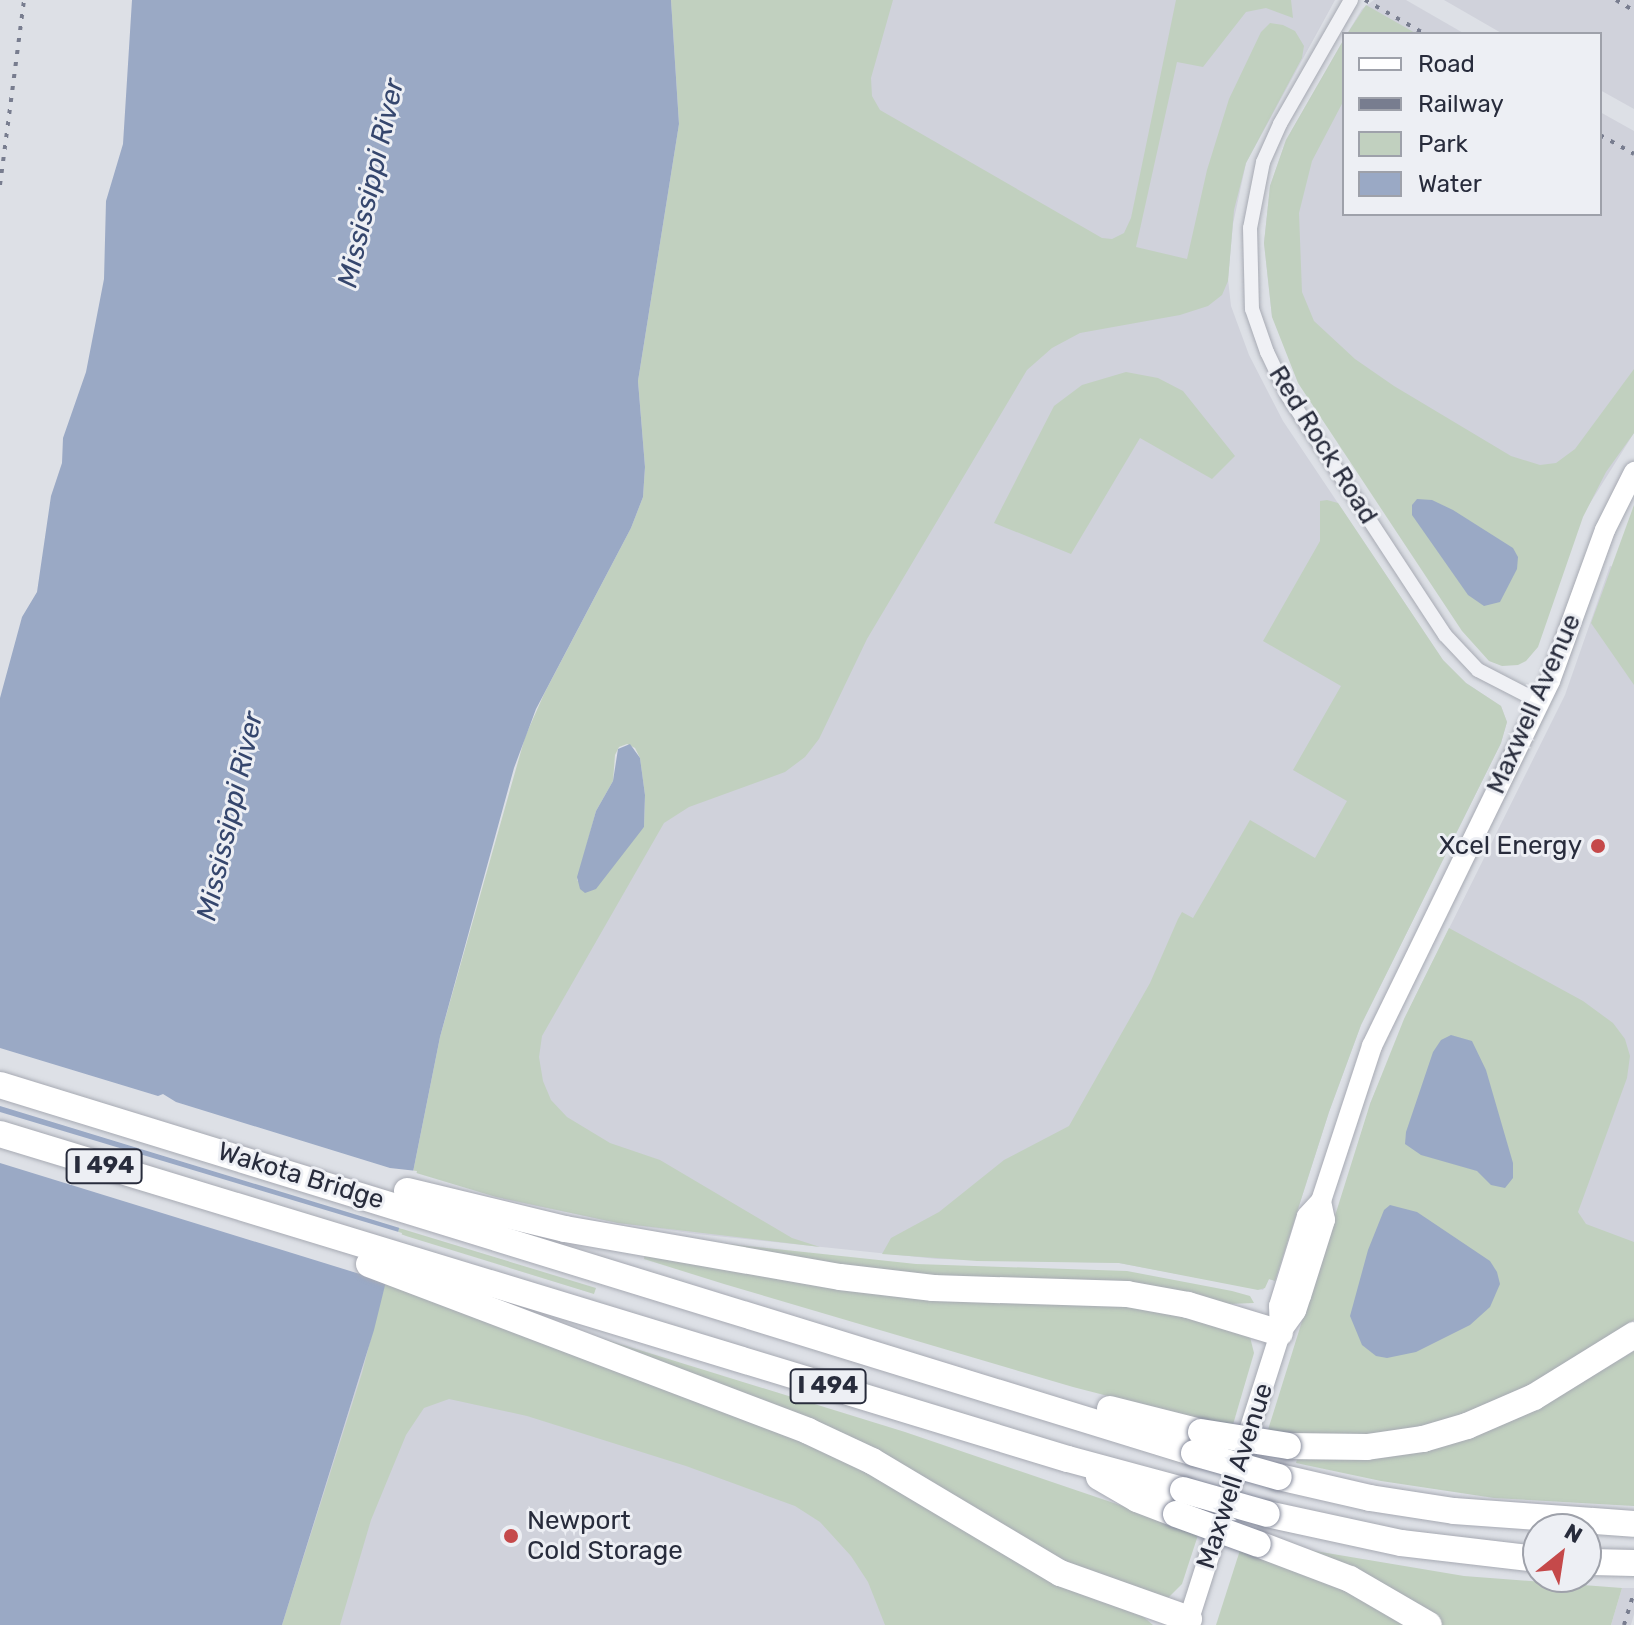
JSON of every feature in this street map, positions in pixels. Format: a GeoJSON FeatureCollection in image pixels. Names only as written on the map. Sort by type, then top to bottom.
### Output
{"type":"FeatureCollection","features":[{"type":"Feature","properties":{"kind":"highway","name":"Wakota Bridge"},"geometry":{"type":"LineString","coordinates":[[0,1083],[815,1334],[1198,1442]]}},
{"type":"Feature","properties":{"kind":"highway","name":"Wakota Bridge"},"geometry":{"type":"LineString","coordinates":[[7,1137],[1068,1459],[1179,1502]]}},
{"type":"Feature","properties":{"kind":"highway"},"geometry":{"type":"LineString","coordinates":[[197,1145],[611,1237],[899,1285],[973,1290],[1100,1291],[1143,1296],[1188,1305],[1280,1333]]}},
{"type":"Feature","properties":{"kind":"highway"},"geometry":{"type":"LineString","coordinates":[[187,1192],[827,1439],[872,1461],[1060,1573],[1189,1619]]}},
{"type":"Feature","properties":{"kind":"highway"},"geometry":{"type":"LineString","coordinates":[[1198,1442],[1367,1447],[1459,1429],[1526,1401],[1634,1335]]}},
{"type":"Feature","properties":{"kind":"highway"},"geometry":{"type":"LineString","coordinates":[[1198,1442],[1279,1477],[1440,1509],[1621,1524]]}},
{"type":"Feature","properties":{"kind":"highway"},"geometry":{"type":"LineString","coordinates":[[1179,1502],[1258,1544],[1350,1579],[1429,1625]]}},
{"type":"Feature","properties":{"kind":"highway","name":"I 494"},"geometry":{"type":"LineString","coordinates":[[1179,1502],[1267,1514],[1401,1543],[1522,1557]]}},
{"type":"Feature","properties":{"kind":"highway"},"geometry":{"type":"LineString","coordinates":[[1602,1563],[1634,1564]]}},
{"type":"Feature","properties":{"kind":"main road","name":"Maxwell Avenue"},"geometry":{"type":"LineString","coordinates":[[1189,1619],[1280,1333],[1279,1306],[1307,1216],[1321,1201],[1379,1029],[1540,702],[1605,530],[1634,472]]}},
{"type":"Feature","properties":{"kind":"street","name":"Red Rock Road"},"geometry":{"type":"LineString","coordinates":[[1351,0],[1265,154],[1250,228],[1252,309],[1267,352],[1288,396],[1445,635],[1481,672],[1540,702]]}},
{"type":"Feature","properties":{"kind":"shaded area"},"geometry":{"type":"Polygon","coordinates":[[[883,0],[1335,0],[1246,163],[1233,224],[1228,279],[1231,306],[1249,355],[1283,421],[1443,660],[1466,683],[1501,706],[1507,722],[1501,743],[1361,1025],[1329,1112],[1275,1281],[1269,1279],[1263,1290],[1119,1263],[937,1259],[697,1234],[618,1223],[503,1199],[534,1041],[668,806],[883,0]]]}},
{"type":"Feature","properties":{"kind":"shaded area"},"geometry":{"type":"Polygon","coordinates":[[[1374,0],[1406,0],[1462,32],[1348,32],[1362,9],[1374,0]]]}},
{"type":"Feature","properties":{"kind":"shaded area"},"geometry":{"type":"Polygon","coordinates":[[[1444,0],[1634,0],[1634,109],[1602,91],[1602,32],[1500,32],[1444,0]]]}},
{"type":"Feature","properties":{"kind":"shaded area"},"geometry":{"type":"Polygon","coordinates":[[[1342,42],[1342,216],[1602,216],[1602,113],[1634,131],[1634,433],[1587,508],[1272,317],[1264,243],[1270,186],[1286,140],[1342,42]]]}},
{"type":"Feature","properties":{"kind":"shaded area"},"geometry":{"type":"Polygon","coordinates":[[[1610,566],[1634,573],[1634,1269],[1370,1104],[1415,997],[1565,695],[1610,566]]]}},
{"type":"Feature","properties":{"kind":"shaded area"},"geometry":{"type":"Polygon","coordinates":[[[374,1330],[1109,1625],[282,1625],[374,1330]]]}},
{"type":"Feature","properties":{"kind":"shaded area"},"geometry":{"type":"Polygon","coordinates":[[[1622,1588],[1634,1588],[1631,1625],[1611,1625],[1622,1588]]]}},
{"type":"Feature","properties":{"kind":"green space"},"geometry":{"type":"Polygon","coordinates":[[[671,0],[893,0],[871,78],[872,96],[880,110],[1102,238],[1112,239],[1124,233],[1131,218],[1176,0],[1291,0],[1293,18],[1266,8],[1246,12],[1203,67],[1177,62],[1136,247],[1187,259],[1207,170],[1229,99],[1261,32],[1270,23],[1283,25],[1295,31],[1304,46],[1302,58],[1246,163],[1234,210],[1228,281],[1222,295],[1208,306],[1180,315],[1080,333],[1052,348],[1027,370],[867,639],[819,739],[805,757],[785,772],[689,807],[664,823],[542,1036],[539,1057],[543,1081],[551,1100],[567,1117],[610,1143],[660,1160],[792,1238],[820,1247],[618,1223],[496,1197],[413,1172],[440,1037],[525,737],[544,694],[631,528],[643,497],[645,467],[638,381],[679,124],[671,0]],[[627,744],[619,747],[615,755],[613,781],[596,811],[577,881],[644,827],[645,795],[640,758],[635,748],[627,744]]]}},
{"type":"Feature","properties":{"kind":"green space"},"geometry":{"type":"Polygon","coordinates":[[[1366,5],[1413,32],[1348,32],[1366,5]]]}},
{"type":"Feature","properties":{"kind":"green space"},"geometry":{"type":"Polygon","coordinates":[[[1342,42],[1342,104],[1312,161],[1299,213],[1302,292],[1314,321],[1355,359],[1394,386],[1511,456],[1540,465],[1556,463],[1575,449],[1634,369],[1634,433],[1606,472],[1583,517],[1538,647],[1518,665],[1502,666],[1489,661],[1462,631],[1298,383],[1272,317],[1264,243],[1270,186],[1286,140],[1342,42]]]}},
{"type":"Feature","properties":{"kind":"green space"},"geometry":{"type":"Polygon","coordinates":[[[1126,372],[1158,378],[1183,391],[1235,456],[1212,479],[1140,438],[1071,554],[994,523],[1054,406],[1082,385],[1126,372]]]}},
{"type":"Feature","properties":{"kind":"green space"},"geometry":{"type":"Polygon","coordinates":[[[1320,501],[1338,503],[1443,660],[1466,683],[1501,706],[1507,722],[1501,743],[1361,1025],[1329,1112],[1275,1281],[1269,1279],[1265,1288],[1258,1290],[1119,1263],[977,1261],[882,1254],[891,1238],[939,1212],[1004,1160],[1069,1126],[1150,983],[1182,912],[1193,918],[1250,820],[1315,858],[1347,801],[1293,770],[1341,686],[1263,641],[1320,541],[1320,501]]]}},
{"type":"Feature","properties":{"kind":"green space"},"geometry":{"type":"Polygon","coordinates":[[[1634,505],[1634,685],[1591,623],[1634,505]]]}},
{"type":"Feature","properties":{"kind":"green space"},"geometry":{"type":"Polygon","coordinates":[[[1449,928],[1583,1001],[1613,1023],[1625,1039],[1630,1056],[1627,1078],[1578,1212],[1586,1224],[1634,1242],[1634,1320],[1532,1384],[1494,1403],[1427,1426],[1345,1438],[1267,1433],[1370,1104],[1404,1019],[1449,928]]]}},
{"type":"Feature","properties":{"kind":"green space"},"geometry":{"type":"Polygon","coordinates":[[[399,1228],[596,1288],[594,1294],[406,1236],[398,1233],[399,1228]]]}},
{"type":"Feature","properties":{"kind":"green space"},"geometry":{"type":"Polygon","coordinates":[[[674,1238],[916,1264],[1127,1271],[1232,1291],[1250,1296],[1254,1303],[1229,1304],[928,1279],[674,1238]]]}},
{"type":"Feature","properties":{"kind":"green space"},"geometry":{"type":"Polygon","coordinates":[[[645,1251],[1153,1307],[1250,1337],[1254,1353],[1232,1428],[1073,1387],[724,1284],[644,1259],[645,1251]]]}},
{"type":"Feature","properties":{"kind":"green space"},"geometry":{"type":"Polygon","coordinates":[[[385,1283],[809,1439],[1096,1600],[1140,1614],[1153,1625],[885,1625],[868,1582],[851,1556],[820,1522],[795,1506],[686,1466],[527,1416],[449,1399],[424,1408],[406,1435],[371,1520],[340,1625],[282,1625],[362,1373],[385,1283]]]}},
{"type":"Feature","properties":{"kind":"green space"},"geometry":{"type":"Polygon","coordinates":[[[594,1336],[905,1432],[1199,1532],[1182,1584],[1168,1598],[1094,1578],[594,1336]]]}},
{"type":"Feature","properties":{"kind":"green space"},"geometry":{"type":"Polygon","coordinates":[[[1634,1351],[1634,1506],[1494,1498],[1381,1481],[1296,1463],[1298,1456],[1489,1430],[1534,1411],[1634,1351]]]}},
{"type":"Feature","properties":{"kind":"green space"},"geometry":{"type":"Polygon","coordinates":[[[1241,1547],[1319,1575],[1416,1625],[1216,1625],[1241,1547]]]}},
{"type":"Feature","properties":{"kind":"green space"},"geometry":{"type":"Polygon","coordinates":[[[1309,1550],[1464,1576],[1522,1580],[1522,1593],[1602,1593],[1602,1586],[1622,1588],[1611,1625],[1442,1625],[1309,1550]]]}},
{"type":"Feature","properties":{"kind":"water","name":"Mississippi River"},"geometry":{"type":"Polygon","coordinates":[[[132,0],[671,0],[679,124],[638,381],[645,467],[643,497],[631,528],[536,709],[514,768],[440,1037],[413,1172],[374,1330],[282,1625],[0,1625],[0,698],[22,617],[37,592],[51,496],[62,463],[63,438],[86,372],[104,279],[106,201],[123,144],[132,0]]]}},
{"type":"Feature","properties":{"kind":"water"},"geometry":{"type":"Polygon","coordinates":[[[1417,499],[1432,500],[1453,510],[1513,548],[1518,557],[1517,569],[1500,602],[1484,606],[1468,595],[1412,515],[1412,505],[1417,499]]]}},
{"type":"Feature","properties":{"kind":"water"},"geometry":{"type":"Polygon","coordinates":[[[630,744],[640,758],[645,795],[644,827],[596,889],[585,893],[580,889],[577,877],[596,811],[613,781],[618,749],[630,744]]]}},
{"type":"Feature","properties":{"kind":"water"},"geometry":{"type":"Polygon","coordinates":[[[1451,1035],[1472,1041],[1486,1070],[1513,1163],[1513,1178],[1505,1188],[1491,1185],[1477,1171],[1421,1155],[1405,1144],[1406,1132],[1433,1052],[1441,1040],[1451,1035]]]}},
{"type":"Feature","properties":{"kind":"water"},"geometry":{"type":"Polygon","coordinates":[[[1390,1205],[1417,1212],[1490,1261],[1500,1284],[1490,1307],[1470,1325],[1416,1352],[1387,1358],[1376,1356],[1362,1345],[1350,1316],[1368,1250],[1384,1210],[1390,1205]]]}},
{"type":"Feature","properties":{"kind":"pier"},"geometry":{"type":"Polygon","coordinates":[[[0,1048],[158,1096],[163,1094],[176,1102],[390,1168],[417,1171],[403,1229],[0,1106],[0,1048]]]}},
{"type":"Feature","properties":{"kind":"pier"},"geometry":{"type":"Polygon","coordinates":[[[0,1112],[402,1233],[389,1283],[0,1163],[0,1112]]]}},
{"type":"Feature","properties":{"kind":"railway"},"geometry":{"type":"LineString","coordinates":[[0,185],[24,0]]}},
{"type":"Feature","properties":{"kind":"railway"},"geometry":{"type":"LineString","coordinates":[[1365,0],[1421,32]]}},
{"type":"Feature","properties":{"kind":"railway"},"geometry":{"type":"LineString","coordinates":[[1616,0],[1634,11]]}},
{"type":"Feature","properties":{"kind":"railway"},"geometry":{"type":"LineString","coordinates":[[1602,136],[1634,154]]}},
{"type":"Feature","properties":{"kind":"railway"},"geometry":{"type":"LineString","coordinates":[[1624,1625],[1634,1593]]}},
{"type":"Feature","properties":{"kind":"place","name":"Xcel Energy"},"geometry":{"type":"Point","coordinates":[1598,846]}},
{"type":"Feature","properties":{"kind":"place","name":"Newport Cold Storage"},"geometry":{"type":"Point","coordinates":[511,1536]}}]}
